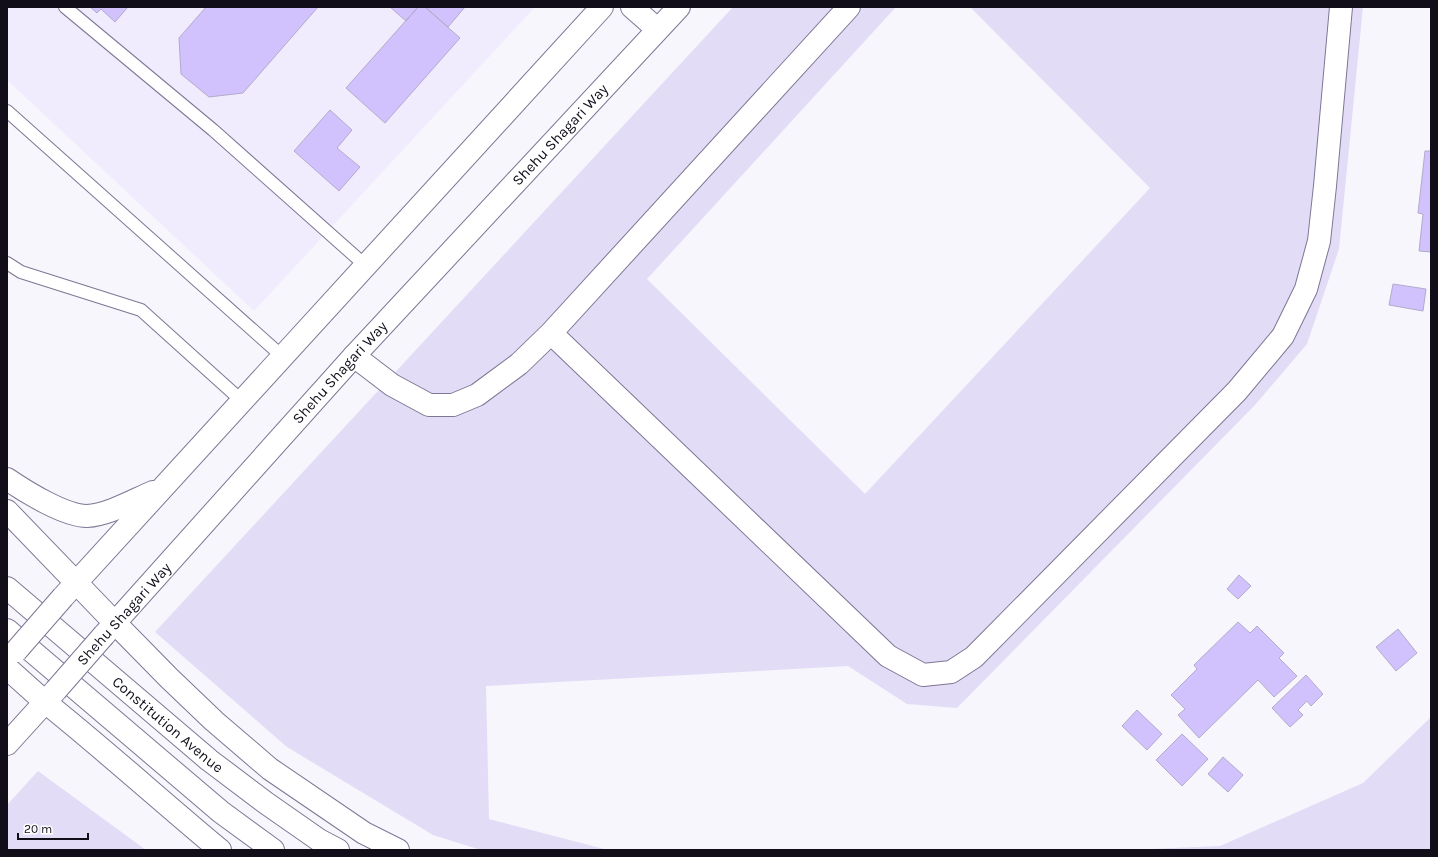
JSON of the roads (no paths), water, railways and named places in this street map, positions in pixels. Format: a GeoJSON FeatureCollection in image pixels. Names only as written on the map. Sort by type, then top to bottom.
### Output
{"type":"FeatureCollection","features":[{"type":"Feature","properties":{"kind":"main road"},"geometry":{"type":"LineString","coordinates":[[220,850],[173,812],[90,737],[51,696],[10,660],[69,589],[602,7]]}},
{"type":"Feature","properties":{"kind":"main road"},"geometry":{"type":"LineString","coordinates":[[632,7],[657,29]]}},
{"type":"Feature","properties":{"kind":"main road","name":"Shehu Shagari Way"},"geometry":{"type":"LineString","coordinates":[[7,744],[354,356],[679,7]]}},
{"type":"Feature","properties":{"kind":"main road"},"geometry":{"type":"LineString","coordinates":[[354,356],[392,385],[428,405],[453,405],[477,395],[519,364],[552,333],[849,7]]}},
{"type":"Feature","properties":{"kind":"main road"},"geometry":{"type":"LineString","coordinates":[[552,333],[888,656],[923,675],[951,672],[974,657],[1237,391],[1283,336],[1306,289],[1319,241],[1341,7]]}},
{"type":"Feature","properties":{"kind":"main road"},"geometry":{"type":"LineString","coordinates":[[7,479],[63,511],[88,516],[108,511],[160,490]]}},
{"type":"Feature","properties":{"kind":"main road"},"geometry":{"type":"LineString","coordinates":[[7,511],[69,589],[110,629],[169,678],[209,716],[270,769],[364,833],[398,850]]}},
{"type":"Feature","properties":{"kind":"main road","name":"Constitution Avenue"},"geometry":{"type":"LineString","coordinates":[[7,588],[209,760],[319,840],[338,850]]}},
{"type":"Feature","properties":{"kind":"main road"},"geometry":{"type":"LineString","coordinates":[[7,630],[221,812],[272,850]]}},
{"type":"Feature","properties":{"kind":"lane"},"geometry":{"type":"LineString","coordinates":[[65,7],[213,130],[366,266]]}},
{"type":"Feature","properties":{"kind":"lane"},"geometry":{"type":"LineString","coordinates":[[7,110],[283,357]]}},
{"type":"Feature","properties":{"kind":"lane"},"geometry":{"type":"LineString","coordinates":[[7,263],[21,272],[141,310],[242,401]]}}]}
